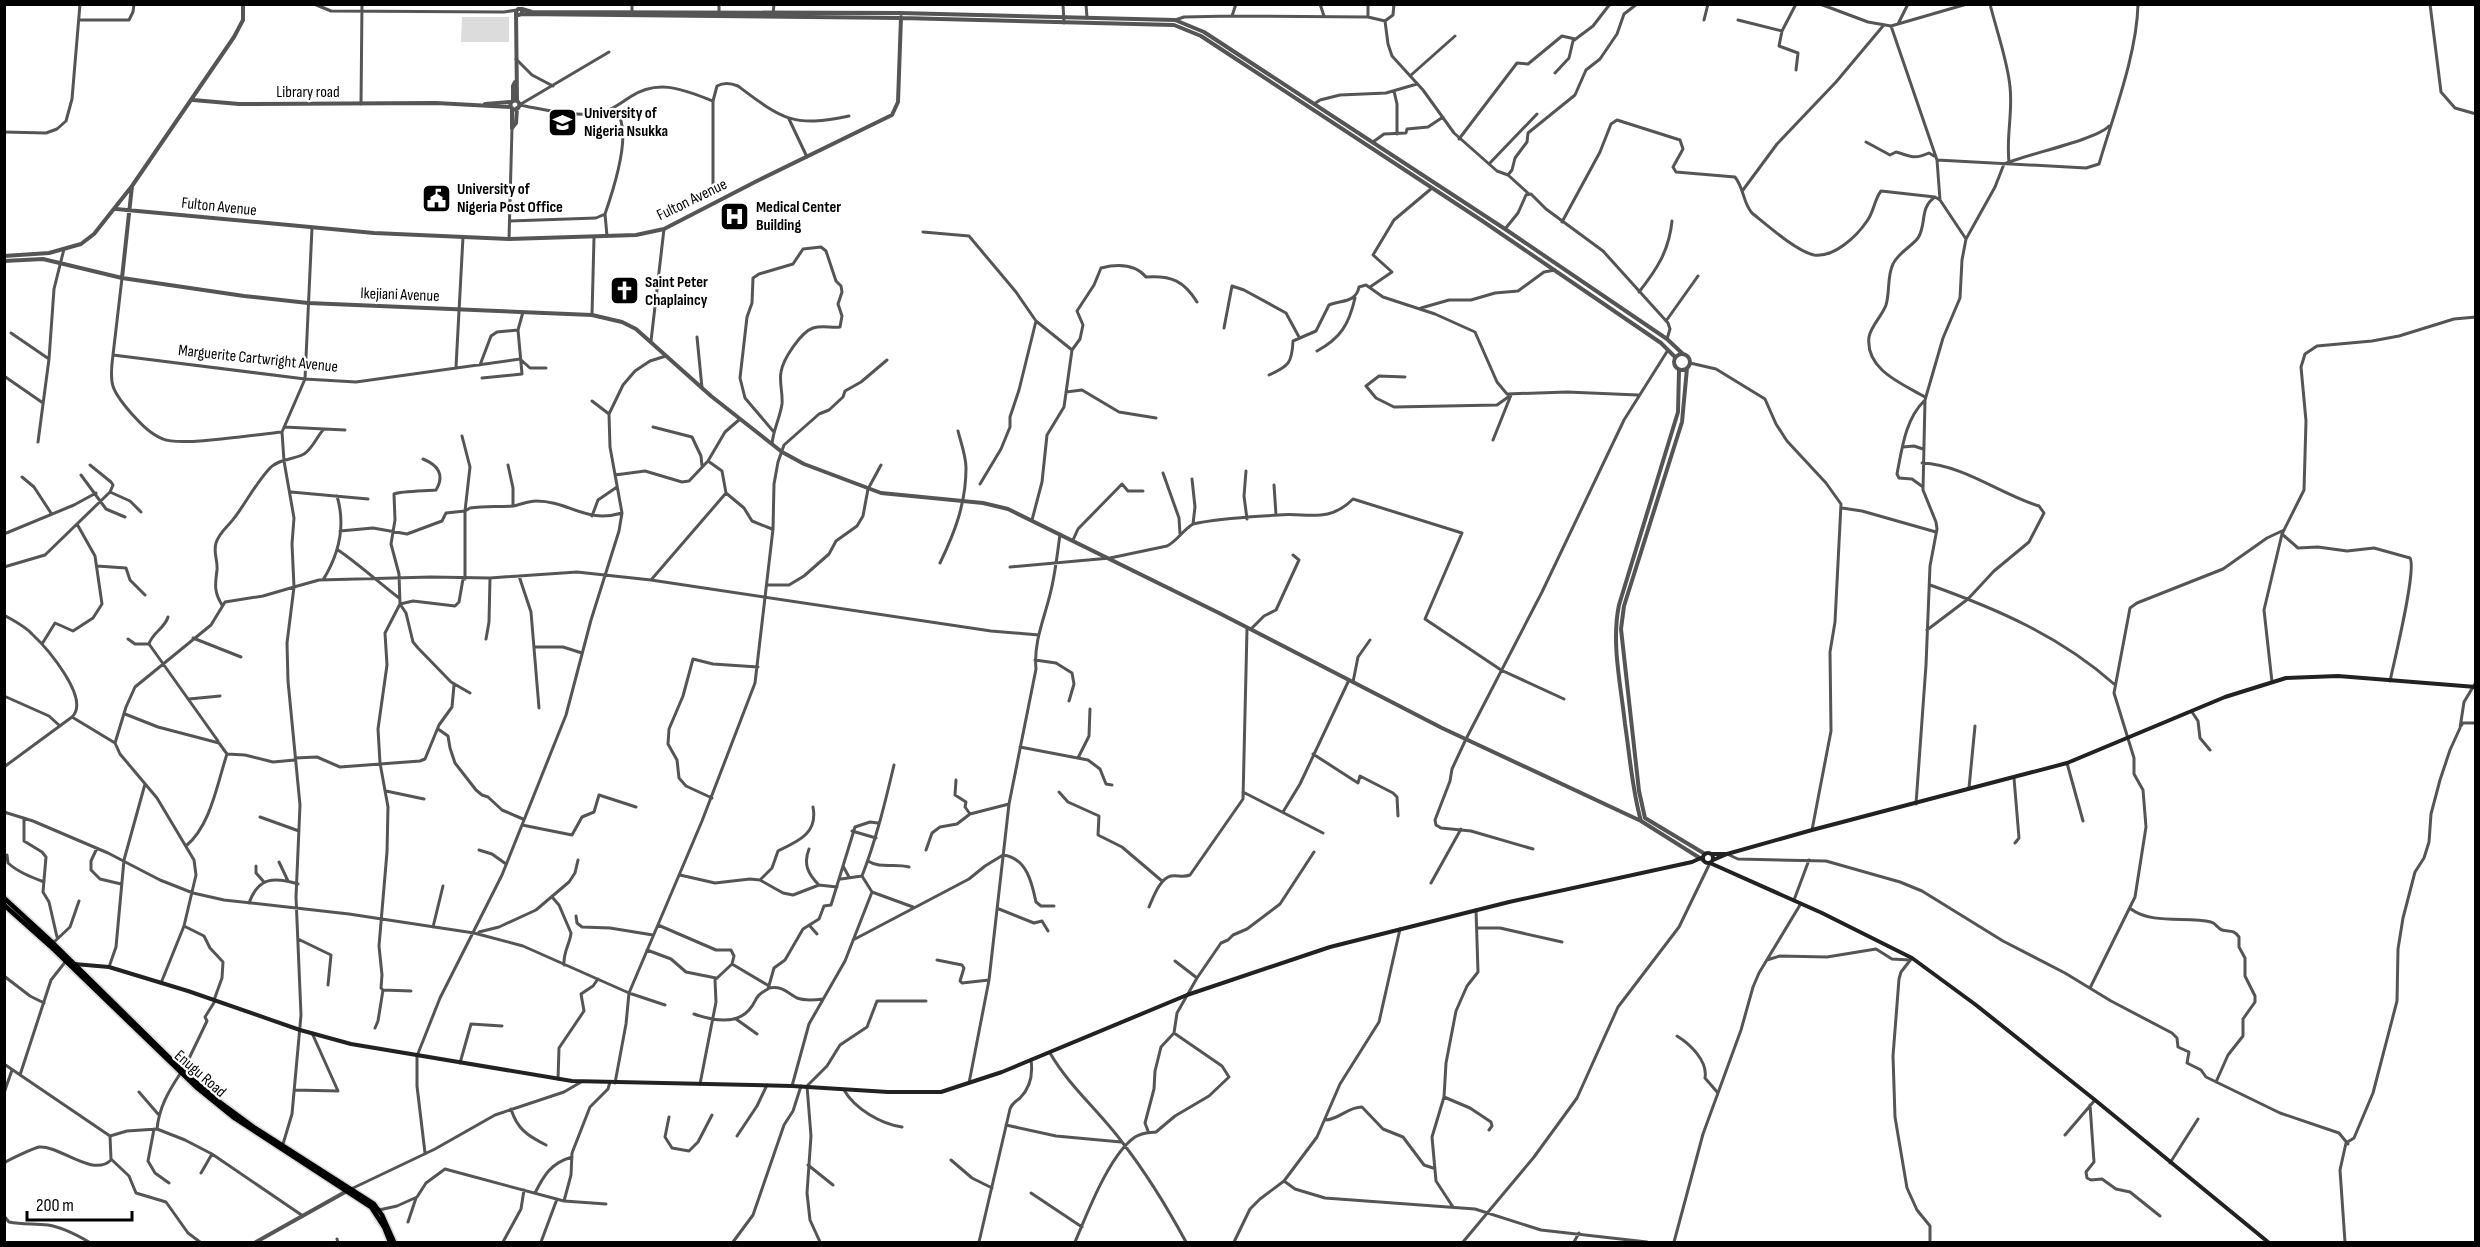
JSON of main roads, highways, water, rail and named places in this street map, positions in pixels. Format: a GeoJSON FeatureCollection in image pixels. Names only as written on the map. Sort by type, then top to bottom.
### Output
{"type":"FeatureCollection","features":[{"type":"Feature","properties":{"kind":"main road"},"geometry":{"type":"LineString","coordinates":[[4,898],[53,943],[73,965],[109,967],[215,1000],[300,1030],[351,1044],[558,1079],[612,1083],[807,1086],[888,1092],[941,1092],[969,1085],[1187,995],[1330,947],[1476,910],[1728,854],[2014,778],[2067,763],[2233,694],[2286,678],[2326,676],[2475,685]]}},
{"type":"Feature","properties":{"kind":"main road"},"geometry":{"type":"LineString","coordinates":[[1708,858],[1728,854]]}},
{"type":"Feature","properties":{"kind":"main road"},"geometry":{"type":"LineString","coordinates":[[1708,858],[1911,959],[1976,1005],[2268,1242]]}},
{"type":"Feature","properties":{"kind":"main road"},"geometry":{"type":"LineString","coordinates":[[1708,858],[1730,870]]}},
{"type":"Feature","properties":{"kind":"main road","name":"Enugu Road"},"geometry":{"type":"LineString","coordinates":[[4,905],[73,965],[181,1072],[233,1117],[350,1190],[374,1210],[392,1242]]}},
{"type":"Feature","properties":{"kind":"main road"},"geometry":{"type":"LineString","coordinates":[[181,1072],[236,1115],[374,1204],[379,1210],[392,1242]]}},
{"type":"Feature","properties":{"kind":"place","name":"University of Nigeria Nsukka"},"geometry":{"type":"Point","coordinates":[563,122]}},
{"type":"Feature","properties":{"kind":"place","name":"University of Nigeria Post Office"},"geometry":{"type":"Point","coordinates":[436,198]}},
{"type":"Feature","properties":{"kind":"place","name":"Medical Center Building"},"geometry":{"type":"Point","coordinates":[735,216]}},
{"type":"Feature","properties":{"kind":"place","name":"Saint Peter Chaplaincy"},"geometry":{"type":"Point","coordinates":[624,291]}}]}
